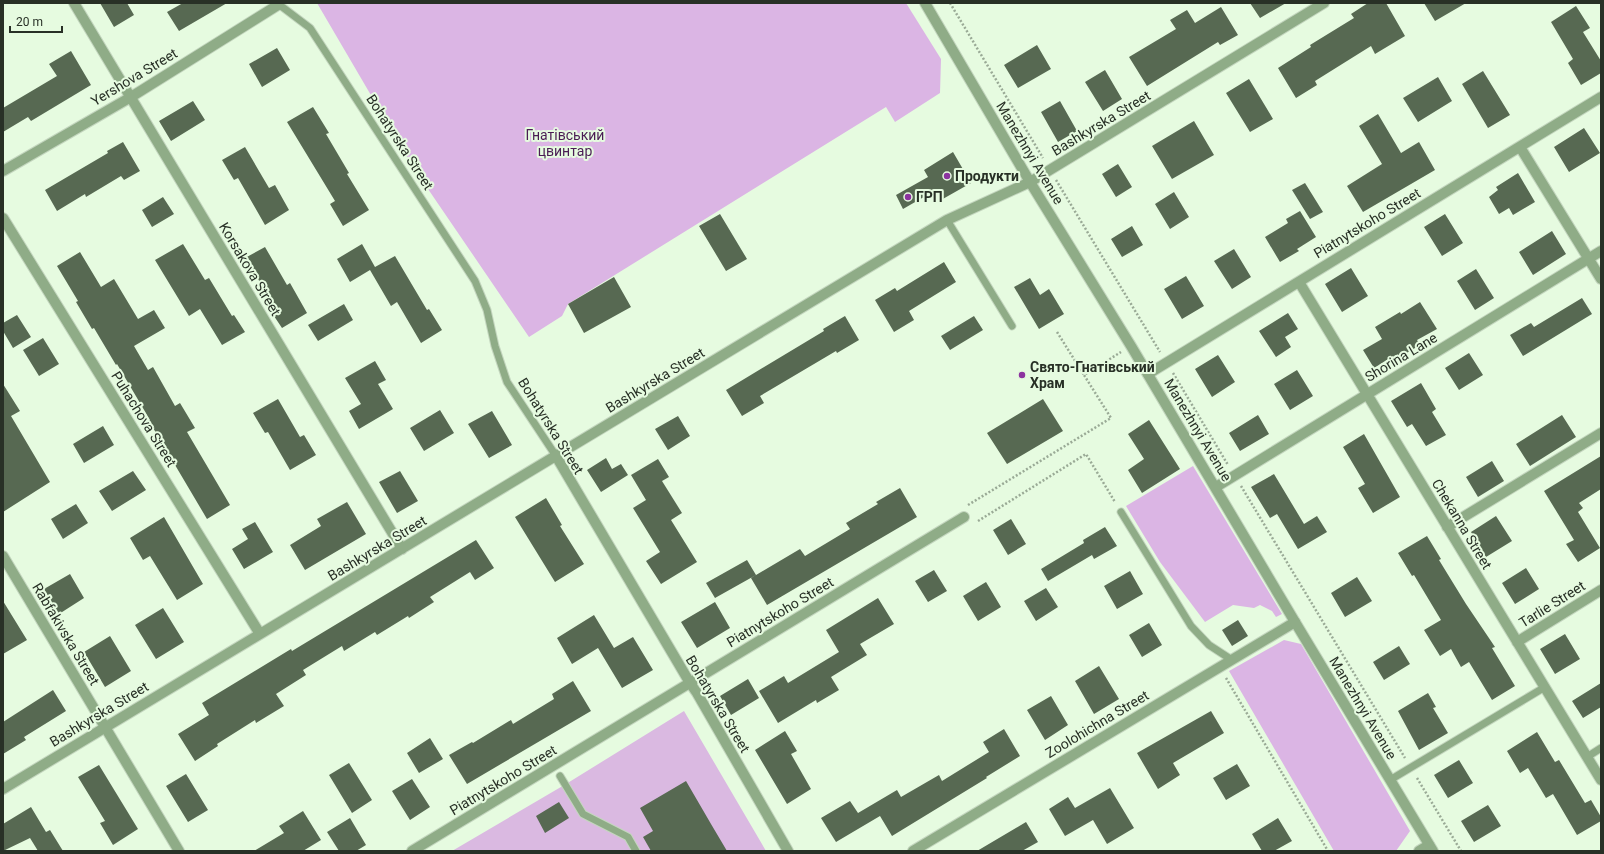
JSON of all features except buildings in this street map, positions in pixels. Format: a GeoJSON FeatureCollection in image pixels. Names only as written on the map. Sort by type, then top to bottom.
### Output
{"type":"FeatureCollection","features":[{"type":"Feature","properties":{"kind":"street","name":"Korsakova Street"},"geometry":{"type":"LineString","coordinates":[[74,3],[402,550]]}},
{"type":"Feature","properties":{"kind":"street","name":"Manezhnyi Avenue"},"geometry":{"type":"LineString","coordinates":[[925,3],[1030,182],[1148,374],[1216,487],[1294,622],[1431,848]]}},
{"type":"Feature","properties":{"kind":"street","name":"Bashkyrska Street"},"geometry":{"type":"LineString","coordinates":[[3,789],[105,726],[402,550],[947,220],[1030,182],[1324,3]]}},
{"type":"Feature","properties":{"kind":"street","name":"Yershova Street"},"geometry":{"type":"LineString","coordinates":[[3,171],[131,97],[278,4]]}},
{"type":"Feature","properties":{"kind":"street","name":"Piatnytskoho Street"},"geometry":{"type":"LineString","coordinates":[[1148,374],[1601,97]]}},
{"type":"Feature","properties":{"kind":"street"},"geometry":{"type":"LineString","coordinates":[[1520,146],[1601,279]]}},
{"type":"Feature","properties":{"kind":"street","name":"Puhachova Street"},"geometry":{"type":"LineString","coordinates":[[3,218],[260,634]]}},
{"type":"Feature","properties":{"kind":"street","name":"Shorina Lane"},"geometry":{"type":"LineString","coordinates":[[1216,487],[1601,251]]}},
{"type":"Feature","properties":{"kind":"street","name":"Chekanna Street"},"geometry":{"type":"LineString","coordinates":[[1299,282],[1601,780]]}},
{"type":"Feature","properties":{"kind":"street"},"geometry":{"type":"LineString","coordinates":[[1447,527],[1601,433]]}},
{"type":"Feature","properties":{"kind":"street","name":"Bohatyrska Street"},"geometry":{"type":"LineString","coordinates":[[556,456],[697,693],[788,851]]}},
{"type":"Feature","properties":{"kind":"street","name":"Piatnytskoho Street"},"geometry":{"type":"LineString","coordinates":[[412,851],[964,518]]}},
{"type":"Feature","properties":{"kind":"street","name":"Rabfakivska Street"},"geometry":{"type":"LineString","coordinates":[[3,556],[179,851]]}},
{"type":"Feature","properties":{"kind":"street","name":"Tarlie Street"},"geometry":{"type":"LineString","coordinates":[[1517,642],[1601,590]]}},
{"type":"Feature","properties":{"kind":"street","name":"Zoolohichna Street"},"geometry":{"type":"LineString","coordinates":[[913,851],[1294,622]]}},
{"type":"Feature","properties":{"kind":"street"},"geometry":{"type":"LineString","coordinates":[[1419,851],[1431,848]]}},
{"type":"Feature","properties":{"kind":"lane","name":"Bohatyrska Street"},"geometry":{"type":"LineString","coordinates":[[278,4],[310,28],[475,281],[487,310],[495,346],[507,382],[556,456]]}},
{"type":"Feature","properties":{"kind":"lane"},"geometry":{"type":"LineString","coordinates":[[947,220],[1012,326]]}},
{"type":"Feature","properties":{"kind":"lane"},"geometry":{"type":"LineString","coordinates":[[1121,512],[1191,626],[1209,645],[1232,660]]}},
{"type":"Feature","properties":{"kind":"lane"},"geometry":{"type":"LineString","coordinates":[[1390,780],[1545,687]]}},
{"type":"Feature","properties":{"kind":"lane"},"geometry":{"type":"LineString","coordinates":[[1587,757],[1601,748]]}},
{"type":"Feature","properties":{"kind":"lane"},"geometry":{"type":"LineString","coordinates":[[560,776],[583,814],[628,837],[636,851]]}},
{"type":"Feature","properties":{"kind":"path"},"geometry":{"type":"LineString","coordinates":[[950,3],[1461,851]]}},
{"type":"Feature","properties":{"kind":"path"},"geometry":{"type":"LineString","coordinates":[[1058,332],[1111,418],[964,507],[964,518],[973,523],[1086,454],[1121,512]]}},
{"type":"Feature","properties":{"kind":"path"},"geometry":{"type":"LineString","coordinates":[[1084,375],[1131,346]]}},
{"type":"Feature","properties":{"kind":"path"},"geometry":{"type":"LineString","coordinates":[[1219,667],[1328,851]]}},
{"type":"Feature","properties":{"kind":"shaded area"},"geometry":{"type":"Polygon","coordinates":[[[684,711],[766,851],[452,851],[566,784],[684,711]]]}},
{"type":"Feature","properties":{"kind":"green space","name":"Гнатівський цвинтар"},"geometry":{"type":"Polygon","coordinates":[[[317,3],[906,3],[941,59],[940,93],[895,122],[886,107],[568,304],[562,316],[529,337],[413,167],[317,3]]]}},
{"type":"Feature","properties":{"kind":"green space"},"geometry":{"type":"Polygon","coordinates":[[[1193,466],[1282,614],[1276,617],[1272,611],[1260,605],[1254,608],[1233,605],[1205,622],[1160,562],[1126,506],[1193,466]]]}},
{"type":"Feature","properties":{"kind":"green space"},"geometry":{"type":"Polygon","coordinates":[[[1284,640],[1301,644],[1410,831],[1396,851],[1334,851],[1229,671],[1284,640]]]}},
{"type":"Feature","properties":{"kind":"place","name":"Продукти"},"geometry":{"type":"Point","coordinates":[947,176]}},
{"type":"Feature","properties":{"kind":"place","name":"ГРП"},"geometry":{"type":"Point","coordinates":[908,197]}},
{"type":"Feature","properties":{"kind":"place","name":"Свято-Гнатівський Храм"},"geometry":{"type":"Point","coordinates":[1022,375]}}]}
